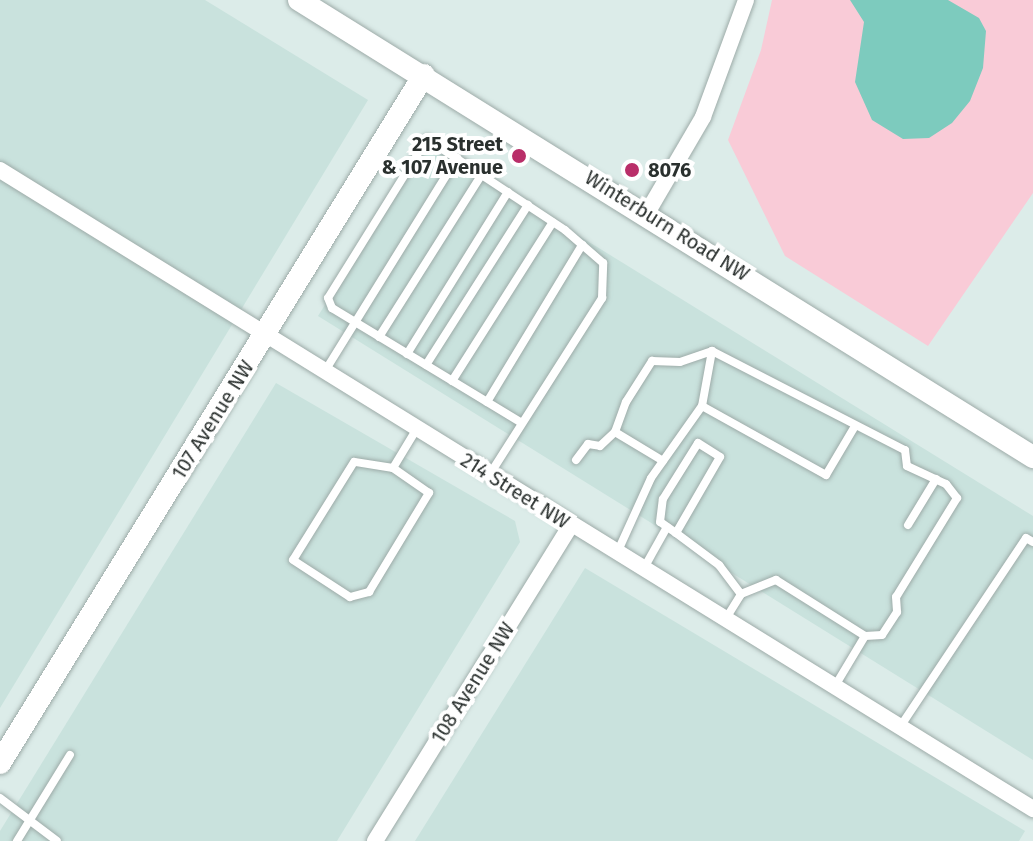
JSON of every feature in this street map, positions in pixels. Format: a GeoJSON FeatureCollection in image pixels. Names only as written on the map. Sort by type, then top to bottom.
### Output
{"type":"FeatureCollection","features":[{"type":"Feature","properties":{"kind":"main road","name":"Winterburn Road NW"},"geometry":{"type":"LineString","coordinates":[[299,0],[647,213],[1033,457]]}},
{"type":"Feature","properties":{"kind":"main road","name":"107 Avenue NW"},"geometry":{"type":"LineString","coordinates":[[0,763],[424,75]]}},
{"type":"Feature","properties":{"kind":"street"},"geometry":{"type":"LineString","coordinates":[[647,213],[703,117],[746,0]]}},
{"type":"Feature","properties":{"kind":"street","name":"214 Street NW"},"geometry":{"type":"LineString","coordinates":[[0,170],[1033,809]]}},
{"type":"Feature","properties":{"kind":"street","name":"108 Avenue NW"},"geometry":{"type":"LineString","coordinates":[[375,841],[571,525]]}},
{"type":"Feature","properties":{"kind":"lane"},"geometry":{"type":"LineString","coordinates":[[490,475],[520,422],[602,298],[603,263],[553,222],[427,139],[328,298],[332,308],[520,422]]}},
{"type":"Feature","properties":{"kind":"lane"},"geometry":{"type":"LineString","coordinates":[[324,372],[457,158]]}},
{"type":"Feature","properties":{"kind":"lane"},"geometry":{"type":"LineString","coordinates":[[379,337],[482,174]]}},
{"type":"Feature","properties":{"kind":"lane"},"geometry":{"type":"LineString","coordinates":[[407,354],[508,192]]}},
{"type":"Feature","properties":{"kind":"lane"},"geometry":{"type":"LineString","coordinates":[[426,365],[528,205]]}},
{"type":"Feature","properties":{"kind":"lane"},"geometry":{"type":"LineString","coordinates":[[452,381],[553,222]]}},
{"type":"Feature","properties":{"kind":"lane"},"geometry":{"type":"LineString","coordinates":[[487,402],[582,245]]}},
{"type":"Feature","properties":{"kind":"lane"},"geometry":{"type":"LineString","coordinates":[[617,553],[663,461],[702,406],[712,351]]}},
{"type":"Feature","properties":{"kind":"lane"},"geometry":{"type":"LineString","coordinates":[[576,460],[588,444],[600,446],[615,432],[626,402],[652,361],[680,362],[712,351],[905,450],[907,466],[936,479],[957,498],[896,597],[897,612],[882,635],[865,636],[776,580],[741,594],[725,620]]}},
{"type":"Feature","properties":{"kind":"lane"},"geometry":{"type":"LineString","coordinates":[[702,406],[826,475],[855,426]]}},
{"type":"Feature","properties":{"kind":"lane"},"geometry":{"type":"LineString","coordinates":[[393,468],[416,430]]}},
{"type":"Feature","properties":{"kind":"lane"},"geometry":{"type":"LineString","coordinates":[[615,432],[663,461]]}},
{"type":"Feature","properties":{"kind":"lane"},"geometry":{"type":"LineString","coordinates":[[676,533],[720,457],[698,443],[663,499],[660,522],[719,565],[741,594]]}},
{"type":"Feature","properties":{"kind":"lane"},"geometry":{"type":"LineString","coordinates":[[354,462],[393,468],[429,493],[369,592],[350,597],[293,560],[354,462]]}},
{"type":"Feature","properties":{"kind":"lane"},"geometry":{"type":"LineString","coordinates":[[908,525],[936,479]]}},
{"type":"Feature","properties":{"kind":"lane"},"geometry":{"type":"LineString","coordinates":[[643,570],[667,527]]}},
{"type":"Feature","properties":{"kind":"lane"},"geometry":{"type":"LineString","coordinates":[[900,727],[1026,538],[1033,542]]}},
{"type":"Feature","properties":{"kind":"lane"},"geometry":{"type":"LineString","coordinates":[[835,687],[865,636]]}},
{"type":"Feature","properties":{"kind":"lane"},"geometry":{"type":"LineString","coordinates":[[17,841],[70,755]]}},
{"type":"Feature","properties":{"kind":"lane"},"geometry":{"type":"LineString","coordinates":[[0,798],[28,824],[57,841]]}},
{"type":"Feature","properties":{"kind":"shaded area"},"geometry":{"type":"Polygon","coordinates":[[[0,0],[205,0],[368,100],[0,708],[0,0]]]}},
{"type":"Feature","properties":{"kind":"shaded area"},"geometry":{"type":"Polygon","coordinates":[[[772,0],[1033,0],[1033,193],[928,346],[785,256],[728,140],[761,50],[772,0]]]}},
{"type":"Feature","properties":{"kind":"shaded area"},"geometry":{"type":"Polygon","coordinates":[[[850,0],[948,0],[979,18],[986,31],[983,68],[970,101],[952,123],[929,138],[903,139],[872,120],[855,82],[864,22],[850,0]]]}},
{"type":"Feature","properties":{"kind":"shaded area"},"geometry":{"type":"Polygon","coordinates":[[[427,142],[1033,516],[1033,760],[318,316],[427,142]]]}},
{"type":"Feature","properties":{"kind":"shaded area"},"geometry":{"type":"Polygon","coordinates":[[[276,383],[515,521],[520,542],[337,841],[0,841],[0,831],[276,383]]]}},
{"type":"Feature","properties":{"kind":"shaded area"},"geometry":{"type":"Polygon","coordinates":[[[585,568],[1025,831],[1019,841],[415,841],[585,568]]]}},
{"type":"Feature","properties":{"kind":"place","name":"215 Street & 107 Avenue"},"geometry":{"type":"Point","coordinates":[519,156]}},
{"type":"Feature","properties":{"kind":"place","name":"8076"},"geometry":{"type":"Point","coordinates":[632,170]}}]}
